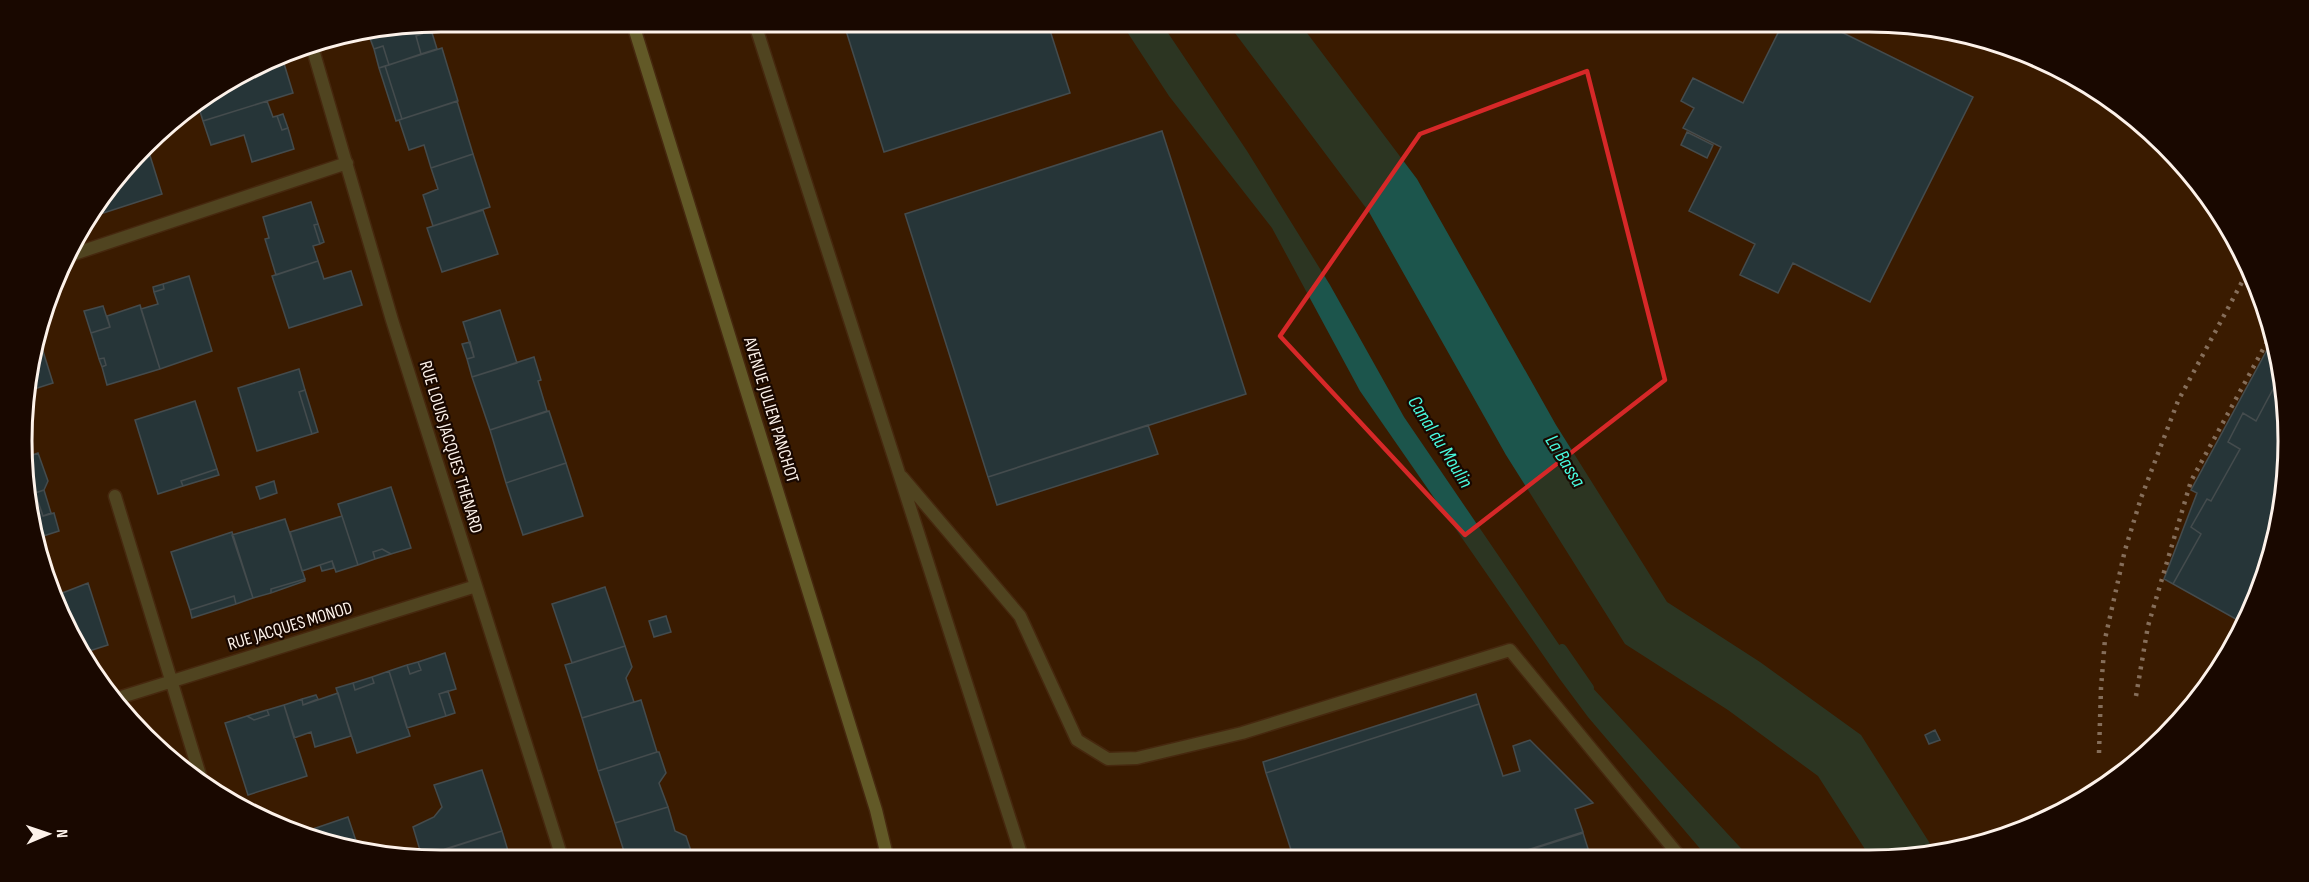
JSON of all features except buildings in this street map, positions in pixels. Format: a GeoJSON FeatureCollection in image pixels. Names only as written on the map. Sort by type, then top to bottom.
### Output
{"type":"FeatureCollection","features":[{"type":"Feature","properties":{"kind":"main road","name":"AVENUE JULIEN PANCHOT"},"geometry":{"type":"LineString","coordinates":[[635,32],[876,810],[886,850]]}},
{"type":"Feature","properties":{"kind":"main road","name":"AVENUE JULIEN PANCHOT"},"geometry":{"type":"LineString","coordinates":[[876,810],[892,850]]}},
{"type":"Feature","properties":{"kind":"street"},"geometry":{"type":"LineString","coordinates":[[758,32],[1020,850]]}},
{"type":"Feature","properties":{"kind":"street","name":"RUE LOUIS JACQUES THENARD"},"geometry":{"type":"LineString","coordinates":[[314,52],[392,321],[560,850]]}},
{"type":"Feature","properties":{"kind":"street"},"geometry":{"type":"LineString","coordinates":[[78,253],[347,163]]}},
{"type":"Feature","properties":{"kind":"street"},"geometry":{"type":"LineString","coordinates":[[902,477],[1020,616],[1077,740],[1108,759],[1137,758],[1242,733],[1509,650],[1674,850]]}},
{"type":"Feature","properties":{"kind":"street"},"geometry":{"type":"LineString","coordinates":[[115,496],[198,771]]}},
{"type":"Feature","properties":{"kind":"street","name":"RUE JACQUES MONOD"},"geometry":{"type":"LineString","coordinates":[[122,697],[476,586]]}},
{"type":"Feature","properties":{"kind":"highlighted area"},"geometry":{"type":"Polygon","coordinates":[[[1587,71],[1665,380],[1465,535],[1280,336],[1420,134],[1587,71]]]}},
{"type":"Feature","properties":{"kind":"water"},"geometry":{"type":"Polygon","coordinates":[[[1127,32],[1167,32],[1247,151],[1330,285],[1404,417],[1577,671],[1743,850],[1701,850],[1588,717],[1360,391],[1272,228],[1169,96],[1127,32]]]}},
{"type":"Feature","properties":{"kind":"water","name":"La Bassa"},"geometry":{"type":"Polygon","coordinates":[[[1234,32],[1306,32],[1417,179],[1556,425],[1667,602],[1760,662],[1861,735],[1931,845],[1895,850],[1866,850],[1818,776],[1728,710],[1625,644],[1506,455],[1369,212],[1234,32]]]}},
{"type":"Feature","properties":{"kind":"waterway","name":"Canal du Moulin"},"geometry":{"type":"LineString","coordinates":[[1562,649],[1589,688]]}},
{"type":"Feature","properties":{"kind":"railway"},"geometry":{"type":"LineString","coordinates":[[2099,753],[2105,639],[2125,550],[2141,498],[2178,401],[2244,279]]}},
{"type":"Feature","properties":{"kind":"railway"},"geometry":{"type":"LineString","coordinates":[[2136,696],[2148,626],[2191,481],[2266,344]]}}]}
